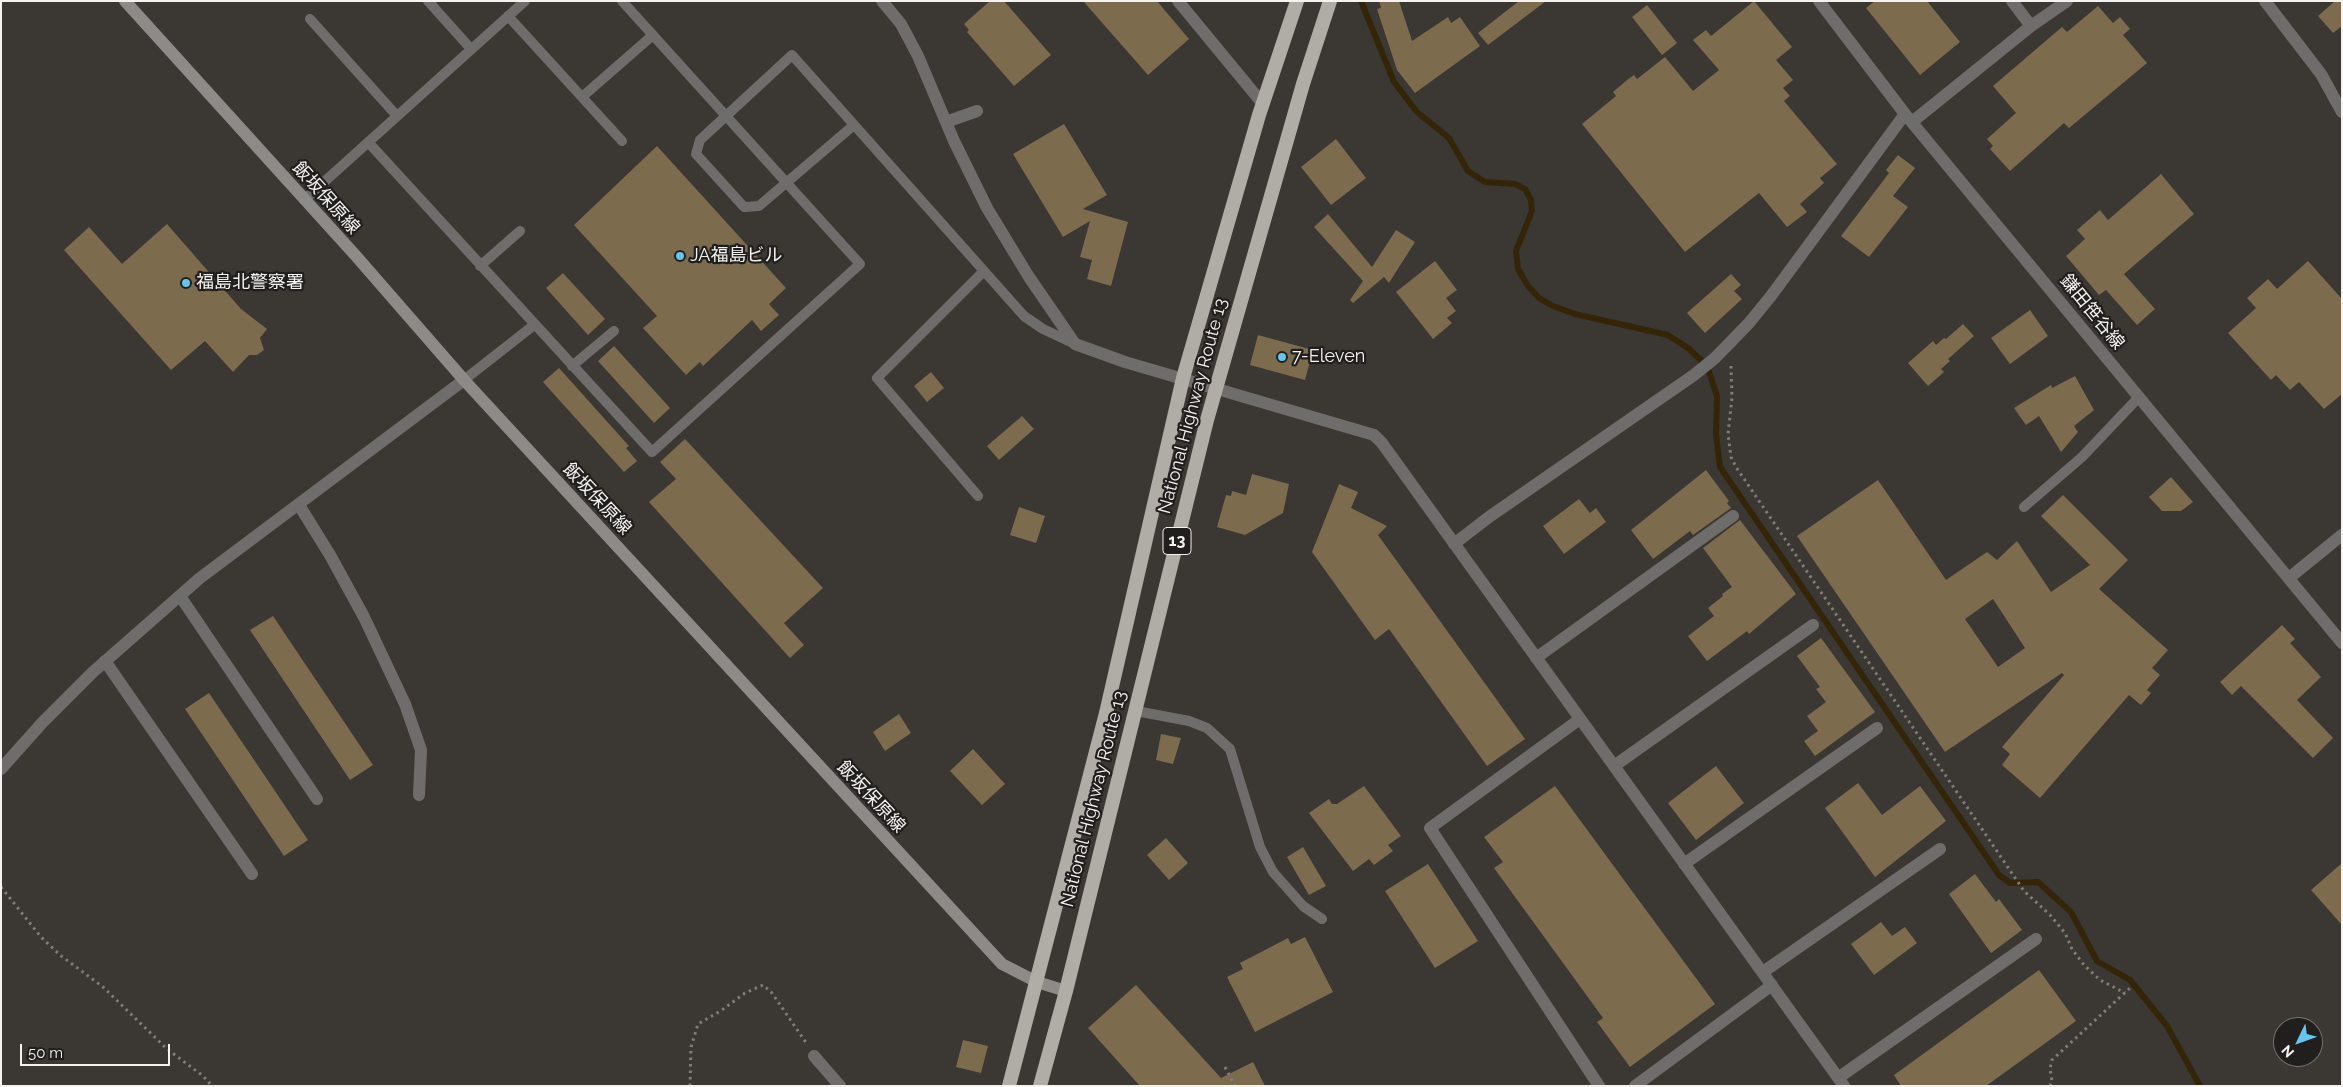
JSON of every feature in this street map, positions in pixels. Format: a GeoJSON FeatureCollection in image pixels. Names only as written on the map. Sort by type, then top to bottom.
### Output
{"type":"FeatureCollection","features":[{"type":"Feature","properties":{"kind":"highway","name":"National Highway Route 13"},"geometry":{"type":"LineString","coordinates":[[1009,1086],[1106,713],[1184,378],[1263,104],[1297,1]]}},
{"type":"Feature","properties":{"kind":"highway","name":"National Highway Route 13"},"geometry":{"type":"LineString","coordinates":[[1040,1086],[1066,990],[1215,389],[1303,84],[1330,1]]}},
{"type":"Feature","properties":{"kind":"main road","name":"飯坂保原線"},"geometry":{"type":"LineString","coordinates":[[125,1],[464,380],[1002,964],[1037,982],[1066,990]]}},
{"type":"Feature","properties":{"kind":"street"},"geometry":{"type":"LineString","coordinates":[[882,1],[901,24],[918,56],[946,122],[987,208],[1029,277],[1075,344],[1125,362],[1374,435],[1382,443],[1841,1082],[2036,939]]}},
{"type":"Feature","properties":{"kind":"street"},"geometry":{"type":"LineString","coordinates":[[1178,1],[1263,104]]}},
{"type":"Feature","properties":{"kind":"street","name":"鎌田笹谷線"},"geometry":{"type":"LineString","coordinates":[[1819,1],[1909,118],[2342,642]]}},
{"type":"Feature","properties":{"kind":"street"},"geometry":{"type":"LineString","coordinates":[[2012,1],[2030,26]]}},
{"type":"Feature","properties":{"kind":"street"},"geometry":{"type":"LineString","coordinates":[[1454,544],[1694,375],[1715,358],[1771,296],[1909,118],[2030,26],[2068,1]]}},
{"type":"Feature","properties":{"kind":"street"},"geometry":{"type":"LineString","coordinates":[[2264,1],[2321,74],[2342,112]]}},
{"type":"Feature","properties":{"kind":"street"},"geometry":{"type":"LineString","coordinates":[[946,122],[977,111]]}},
{"type":"Feature","properties":{"kind":"street"},"geometry":{"type":"LineString","coordinates":[[1,769],[42,723],[105,661],[180,596],[464,380]]}},
{"type":"Feature","properties":{"kind":"street"},"geometry":{"type":"LineString","coordinates":[[298,505],[330,555],[364,617],[405,704],[422,750],[419,795]]}},
{"type":"Feature","properties":{"kind":"street"},"geometry":{"type":"LineString","coordinates":[[1536,658],[1733,516]]}},
{"type":"Feature","properties":{"kind":"street"},"geometry":{"type":"LineString","coordinates":[[2289,578],[2342,534]]}},
{"type":"Feature","properties":{"kind":"street"},"geometry":{"type":"LineString","coordinates":[[180,596],[318,799]]}},
{"type":"Feature","properties":{"kind":"street"},"geometry":{"type":"LineString","coordinates":[[1614,766],[1814,626]]}},
{"type":"Feature","properties":{"kind":"street"},"geometry":{"type":"LineString","coordinates":[[105,661],[252,874]]}},
{"type":"Feature","properties":{"kind":"street"},"geometry":{"type":"LineString","coordinates":[[1580,719],[1430,828],[1599,1086]]}},
{"type":"Feature","properties":{"kind":"street"},"geometry":{"type":"LineString","coordinates":[[1684,864],[1877,728]]}},
{"type":"Feature","properties":{"kind":"street"},"geometry":{"type":"LineString","coordinates":[[1763,972],[1940,849]]}},
{"type":"Feature","properties":{"kind":"street"},"geometry":{"type":"LineString","coordinates":[[1635,1086],[1772,985]]}},
{"type":"Feature","properties":{"kind":"street"},"geometry":{"type":"LineString","coordinates":[[814,1056],[840,1086]]}},
{"type":"Feature","properties":{"kind":"lane"},"geometry":{"type":"LineString","coordinates":[[428,1],[472,49]]}},
{"type":"Feature","properties":{"kind":"lane"},"geometry":{"type":"LineString","coordinates":[[304,200],[525,1]]}},
{"type":"Feature","properties":{"kind":"lane"},"geometry":{"type":"LineString","coordinates":[[368,142],[652,452],[860,264],[788,182],[622,1]]}},
{"type":"Feature","properties":{"kind":"lane"},"geometry":{"type":"LineString","coordinates":[[508,16],[622,141]]}},
{"type":"Feature","properties":{"kind":"lane"},"geometry":{"type":"LineString","coordinates":[[310,19],[397,116]]}},
{"type":"Feature","properties":{"kind":"lane"},"geometry":{"type":"LineString","coordinates":[[582,97],[653,35]]}},
{"type":"Feature","properties":{"kind":"lane"},"geometry":{"type":"LineString","coordinates":[[854,125],[759,206],[744,207],[696,154],[700,140],[792,55],[1024,316],[1043,329],[1075,344]]}},
{"type":"Feature","properties":{"kind":"lane"},"geometry":{"type":"LineString","coordinates":[[480,266],[520,231]]}},
{"type":"Feature","properties":{"kind":"lane"},"geometry":{"type":"LineString","coordinates":[[978,496],[877,378],[984,271]]}},
{"type":"Feature","properties":{"kind":"lane"},"geometry":{"type":"LineString","coordinates":[[464,380],[534,325]]}},
{"type":"Feature","properties":{"kind":"lane"},"geometry":{"type":"LineString","coordinates":[[572,366],[614,331]]}},
{"type":"Feature","properties":{"kind":"lane"},"geometry":{"type":"LineString","coordinates":[[2024,507],[2082,457],[2139,397]]}},
{"type":"Feature","properties":{"kind":"lane"},"geometry":{"type":"LineString","coordinates":[[1136,711],[1190,721],[1207,728],[1230,748],[1260,847],[1274,872],[1303,906],[1322,918]]}},
{"type":"Feature","properties":{"kind":"path"},"geometry":{"type":"LineString","coordinates":[[1730,342],[1732,398],[1728,434],[1731,457],[2024,891],[2050,914],[2065,933],[2072,949],[2084,965],[2100,980],[2125,994]]}},
{"type":"Feature","properties":{"kind":"path"},"geometry":{"type":"LineString","coordinates":[[1,887],[54,949],[103,987],[167,1049],[203,1076],[212,1086]]}},
{"type":"Feature","properties":{"kind":"path"},"geometry":{"type":"LineString","coordinates":[[690,1086],[691,1047],[698,1024],[722,1010],[745,993],[764,985],[772,993],[814,1056]]}},
{"type":"Feature","properties":{"kind":"path"},"geometry":{"type":"LineString","coordinates":[[2050,1086],[2052,1081],[2050,1069],[2052,1060],[2130,988]]}},
{"type":"Feature","properties":{"kind":"path"},"geometry":{"type":"LineString","coordinates":[[1225,1066],[1235,1086]]}},
{"type":"Feature","properties":{"kind":"building"},"geometry":{"type":"Polygon","coordinates":[[[990,1],[1004,1],[1051,55],[1014,86],[967,32],[969,30],[964,24],[990,1]]]}},
{"type":"Feature","properties":{"kind":"building"},"geometry":{"type":"Polygon","coordinates":[[[1083,1],[1157,1],[1189,39],[1148,75],[1083,1]]]}},
{"type":"Feature","properties":{"kind":"building"},"geometry":{"type":"Polygon","coordinates":[[[1379,1],[1399,1],[1412,41],[1448,17],[1451,23],[1460,17],[1480,46],[1415,93],[1397,70],[1377,9],[1381,8],[1379,1]]]}},
{"type":"Feature","properties":{"kind":"building"},"geometry":{"type":"Polygon","coordinates":[[[1519,1],[1546,1],[1488,45],[1478,33],[1519,1]]]}},
{"type":"Feature","properties":{"kind":"building"},"geometry":{"type":"Polygon","coordinates":[[[1754,1],[1792,47],[1776,60],[1793,80],[1783,88],[1790,96],[1784,101],[1837,164],[1820,178],[1824,183],[1800,204],[1807,212],[1787,227],[1759,193],[1685,252],[1582,124],[1616,96],[1613,92],[1627,80],[1634,75],[1637,79],[1665,57],[1693,91],[1719,70],[1693,40],[1706,30],[1711,36],[1754,1]]]}},
{"type":"Feature","properties":{"kind":"building"},"geometry":{"type":"Polygon","coordinates":[[[1875,1],[1927,1],[1960,42],[1920,75],[1866,8],[1875,1]]]}},
{"type":"Feature","properties":{"kind":"building"},"geometry":{"type":"Polygon","coordinates":[[[2335,1],[2342,1],[2342,26],[2333,33],[2318,16],[2335,1]]]}},
{"type":"Feature","properties":{"kind":"building"},"geometry":{"type":"Polygon","coordinates":[[[1647,5],[1677,43],[1662,55],[1632,17],[1647,5]]]}},
{"type":"Feature","properties":{"kind":"building"},"geometry":{"type":"Polygon","coordinates":[[[2098,6],[2113,23],[2120,17],[2130,29],[2123,35],[2147,63],[2069,128],[2064,123],[2010,171],[1990,149],[1993,146],[1987,139],[2016,113],[1993,86],[2062,27],[2067,32],[2098,6]]]}},
{"type":"Feature","properties":{"kind":"building"},"geometry":{"type":"Polygon","coordinates":[[[1064,124],[1107,195],[1083,209],[1128,222],[1111,286],[1087,279],[1092,260],[1080,257],[1090,221],[1063,237],[1013,154],[1064,124]]]}},
{"type":"Feature","properties":{"kind":"building"},"geometry":{"type":"Polygon","coordinates":[[[1336,139],[1366,178],[1331,205],[1301,167],[1336,139]]]}},
{"type":"Feature","properties":{"kind":"building","name":"JA福島ビル"},"geometry":{"type":"Polygon","coordinates":[[[657,146],[786,288],[769,304],[779,315],[761,331],[752,320],[703,366],[700,362],[686,375],[643,328],[657,316],[574,225],[657,146]]]}},
{"type":"Feature","properties":{"kind":"building"},"geometry":{"type":"Polygon","coordinates":[[[1898,155],[1915,168],[1893,196],[1908,207],[1869,257],[1841,236],[1889,173],[1886,170],[1898,155]]]}},
{"type":"Feature","properties":{"kind":"building"},"geometry":{"type":"Polygon","coordinates":[[[2161,174],[2194,214],[2124,274],[2155,309],[2137,325],[2106,290],[2099,295],[2066,256],[2085,239],[2077,230],[2100,210],[2108,220],[2161,174]]]}},
{"type":"Feature","properties":{"kind":"building"},"geometry":{"type":"Polygon","coordinates":[[[1328,214],[1372,267],[1396,230],[1415,242],[1389,283],[1384,277],[1353,303],[1350,300],[1363,281],[1314,227],[1328,214]]]}},
{"type":"Feature","properties":{"kind":"building"},"geometry":{"type":"Polygon","coordinates":[[[167,224],[241,309],[267,329],[260,338],[264,350],[257,355],[249,355],[233,372],[205,341],[171,370],[64,250],[89,227],[122,264],[167,224]]]}},
{"type":"Feature","properties":{"kind":"building"},"geometry":{"type":"Polygon","coordinates":[[[1435,261],[1457,290],[1446,298],[1456,311],[1447,318],[1452,323],[1433,339],[1396,292],[1435,261]]]}},
{"type":"Feature","properties":{"kind":"building"},"geometry":{"type":"Polygon","coordinates":[[[2308,261],[2342,299],[2342,394],[2324,409],[2299,382],[2290,390],[2276,375],[2271,380],[2228,333],[2256,308],[2247,298],[2268,279],[2277,289],[2308,261]]]}},
{"type":"Feature","properties":{"kind":"building"},"geometry":{"type":"Polygon","coordinates":[[[563,273],[605,319],[588,335],[546,288],[563,273]]]}},
{"type":"Feature","properties":{"kind":"building"},"geometry":{"type":"Polygon","coordinates":[[[1731,274],[1741,285],[1734,291],[1742,299],[1705,333],[1687,313],[1731,274]]]}},
{"type":"Feature","properties":{"kind":"building"},"geometry":{"type":"Polygon","coordinates":[[[2030,310],[2048,336],[2010,364],[1991,338],[2030,310]]]}},
{"type":"Feature","properties":{"kind":"building"},"geometry":{"type":"Polygon","coordinates":[[[1963,324],[1974,336],[1948,359],[1950,361],[1941,369],[1944,372],[1928,386],[1908,363],[1933,341],[1936,345],[1963,324]]]}},
{"type":"Feature","properties":{"kind":"building","name":"7-Eleven"},"geometry":{"type":"Polygon","coordinates":[[[1258,335],[1313,350],[1305,380],[1250,365],[1258,335]]]}},
{"type":"Feature","properties":{"kind":"building"},"geometry":{"type":"Polygon","coordinates":[[[614,346],[670,408],[654,423],[598,361],[614,346]]]}},
{"type":"Feature","properties":{"kind":"building"},"geometry":{"type":"Polygon","coordinates":[[[559,368],[629,446],[626,448],[637,461],[624,472],[543,382],[559,368]]]}},
{"type":"Feature","properties":{"kind":"building"},"geometry":{"type":"Polygon","coordinates":[[[931,372],[944,388],[927,402],[914,386],[931,372]]]}},
{"type":"Feature","properties":{"kind":"building"},"geometry":{"type":"Polygon","coordinates":[[[2075,376],[2094,410],[2074,426],[2078,432],[2061,452],[2039,416],[2026,425],[2014,408],[2051,385],[2052,388],[2075,376]]]}},
{"type":"Feature","properties":{"kind":"building"},"geometry":{"type":"Polygon","coordinates":[[[1022,416],[1034,429],[999,460],[987,446],[1022,416]]]}},
{"type":"Feature","properties":{"kind":"building"},"geometry":{"type":"Polygon","coordinates":[[[685,439],[823,588],[784,623],[804,645],[790,658],[649,502],[676,479],[660,462],[685,439]]]}},
{"type":"Feature","properties":{"kind":"building"},"geometry":{"type":"Polygon","coordinates":[[[1706,470],[1729,501],[1727,503],[1731,508],[1693,535],[1690,531],[1653,559],[1631,530],[1706,470]]]}},
{"type":"Feature","properties":{"kind":"building"},"geometry":{"type":"Polygon","coordinates":[[[1252,474],[1289,484],[1283,513],[1245,535],[1217,527],[1226,495],[1231,496],[1232,491],[1246,495],[1252,474]]]}},
{"type":"Feature","properties":{"kind":"building"},"geometry":{"type":"Polygon","coordinates":[[[2171,477],[2193,502],[2181,511],[2162,511],[2149,497],[2171,477]]]}},
{"type":"Feature","properties":{"kind":"building"},"geometry":{"type":"Polygon","coordinates":[[[1878,480],[1946,580],[1987,552],[1997,560],[2017,541],[2051,592],[2090,565],[2041,516],[2063,495],[2128,560],[2099,589],[2168,650],[2152,668],[2160,675],[2147,690],[2151,693],[2141,705],[2129,695],[2040,798],[2002,765],[2010,754],[2002,747],[2064,675],[2062,673],[1945,752],[1797,536],[1878,480]],[[1993,599],[1965,619],[1998,667],[2025,648],[1993,599]]]}},
{"type":"Feature","properties":{"kind":"building"},"geometry":{"type":"Polygon","coordinates":[[[1339,484],[1358,492],[1351,508],[1387,526],[1378,535],[1525,739],[1487,766],[1389,629],[1375,640],[1312,552],[1339,484]]]}},
{"type":"Feature","properties":{"kind":"building"},"geometry":{"type":"Polygon","coordinates":[[[1579,499],[1590,513],[1596,508],[1606,522],[1564,554],[1543,526],[1579,499]]]}},
{"type":"Feature","properties":{"kind":"building"},"geometry":{"type":"Polygon","coordinates":[[[1019,507],[1045,516],[1036,543],[1010,535],[1019,507]]]}},
{"type":"Feature","properties":{"kind":"building"},"geometry":{"type":"Polygon","coordinates":[[[1740,520],[1796,594],[1749,634],[1747,631],[1707,661],[1688,636],[1714,616],[1708,608],[1732,587],[1703,548],[1740,520]]]}},
{"type":"Feature","properties":{"kind":"building"},"geometry":{"type":"Polygon","coordinates":[[[273,616],[373,765],[350,780],[250,630],[273,616]]]}},
{"type":"Feature","properties":{"kind":"building"},"geometry":{"type":"Polygon","coordinates":[[[2282,625],[2295,639],[2290,643],[2321,677],[2297,700],[2333,738],[2313,758],[2241,686],[2232,695],[2220,682],[2282,625]]]}},
{"type":"Feature","properties":{"kind":"building"},"geometry":{"type":"Polygon","coordinates":[[[1821,638],[1875,712],[1815,756],[1804,741],[1818,731],[1807,716],[1826,702],[1816,689],[1820,687],[1797,656],[1821,638]]]}},
{"type":"Feature","properties":{"kind":"building"},"geometry":{"type":"Polygon","coordinates":[[[209,693],[308,840],[284,856],[185,709],[209,693]]]}},
{"type":"Feature","properties":{"kind":"building"},"geometry":{"type":"Polygon","coordinates":[[[899,714],[911,733],[885,751],[873,732],[899,714]]]}},
{"type":"Feature","properties":{"kind":"building"},"geometry":{"type":"Polygon","coordinates":[[[1161,734],[1181,738],[1173,764],[1156,760],[1161,734]]]}},
{"type":"Feature","properties":{"kind":"building"},"geometry":{"type":"Polygon","coordinates":[[[973,749],[1005,784],[982,805],[950,771],[973,749]]]}},
{"type":"Feature","properties":{"kind":"building"},"geometry":{"type":"Polygon","coordinates":[[[1716,766],[1744,803],[1696,840],[1668,803],[1716,766]]]}},
{"type":"Feature","properties":{"kind":"building"},"geometry":{"type":"Polygon","coordinates":[[[1858,783],[1882,815],[1920,786],[1946,821],[1875,877],[1825,808],[1858,783]]]}},
{"type":"Feature","properties":{"kind":"building"},"geometry":{"type":"Polygon","coordinates":[[[1364,786],[1401,836],[1388,845],[1393,851],[1374,865],[1369,859],[1353,871],[1309,813],[1329,799],[1332,804],[1337,804],[1364,786]]]}},
{"type":"Feature","properties":{"kind":"building"},"geometry":{"type":"Polygon","coordinates":[[[1555,786],[1715,1004],[1630,1067],[1597,1022],[1603,1018],[1494,868],[1503,862],[1484,837],[1555,786]]]}},
{"type":"Feature","properties":{"kind":"building"},"geometry":{"type":"Polygon","coordinates":[[[1166,838],[1188,863],[1169,880],[1147,855],[1166,838]]]}},
{"type":"Feature","properties":{"kind":"building"},"geometry":{"type":"Polygon","coordinates":[[[1303,847],[1326,886],[1309,895],[1287,857],[1303,847]]]}},
{"type":"Feature","properties":{"kind":"building"},"geometry":{"type":"Polygon","coordinates":[[[2342,863],[2342,925],[2311,890],[2342,863]]]}},
{"type":"Feature","properties":{"kind":"building"},"geometry":{"type":"Polygon","coordinates":[[[1428,864],[1478,941],[1435,968],[1385,891],[1428,864]]]}},
{"type":"Feature","properties":{"kind":"building"},"geometry":{"type":"Polygon","coordinates":[[[1975,874],[1996,902],[1999,899],[2022,930],[1991,953],[1949,894],[1975,874]]]}},
{"type":"Feature","properties":{"kind":"building"},"geometry":{"type":"Polygon","coordinates":[[[1881,922],[1892,936],[1905,927],[1917,943],[1874,975],[1851,944],[1881,922]]]}},
{"type":"Feature","properties":{"kind":"building"},"geometry":{"type":"Polygon","coordinates":[[[1305,937],[1333,992],[1255,1032],[1227,977],[1243,969],[1240,963],[1288,938],[1291,944],[1305,937]]]}},
{"type":"Feature","properties":{"kind":"building"},"geometry":{"type":"Polygon","coordinates":[[[2039,970],[2076,1021],[1986,1086],[1901,1086],[1894,1075],[2039,970]]]}},
{"type":"Feature","properties":{"kind":"building"},"geometry":{"type":"Polygon","coordinates":[[[1136,985],[1221,1078],[1253,1062],[1265,1086],[1140,1086],[1088,1028],[1136,985]]]}},
{"type":"Feature","properties":{"kind":"building"},"geometry":{"type":"Polygon","coordinates":[[[963,1040],[988,1046],[981,1073],[956,1067],[963,1040]]]}},
{"type":"Feature","properties":{"kind":"waterway"},"geometry":{"type":"LineString","coordinates":[[1361,1],[1394,82],[1417,112],[1449,138],[1468,171],[1485,182],[1515,184],[1525,189],[1531,200],[1532,211],[1516,251],[1518,269],[1528,286],[1539,298],[1553,306],[1575,314],[1668,335],[1688,348],[1707,366],[1717,396],[1716,434],[1720,467],[1999,875],[2010,883],[2038,882],[2071,912],[2097,961],[2130,980],[2167,1026],[2200,1086]]}},
{"type":"Feature","properties":{"kind":"place","name":"JA福島ビル"},"geometry":{"type":"Point","coordinates":[680,256]}},
{"type":"Feature","properties":{"kind":"place","name":"福島北警察署"},"geometry":{"type":"Point","coordinates":[186,283]}},
{"type":"Feature","properties":{"kind":"place","name":"7-Eleven"},"geometry":{"type":"Point","coordinates":[1282,357]}}]}
